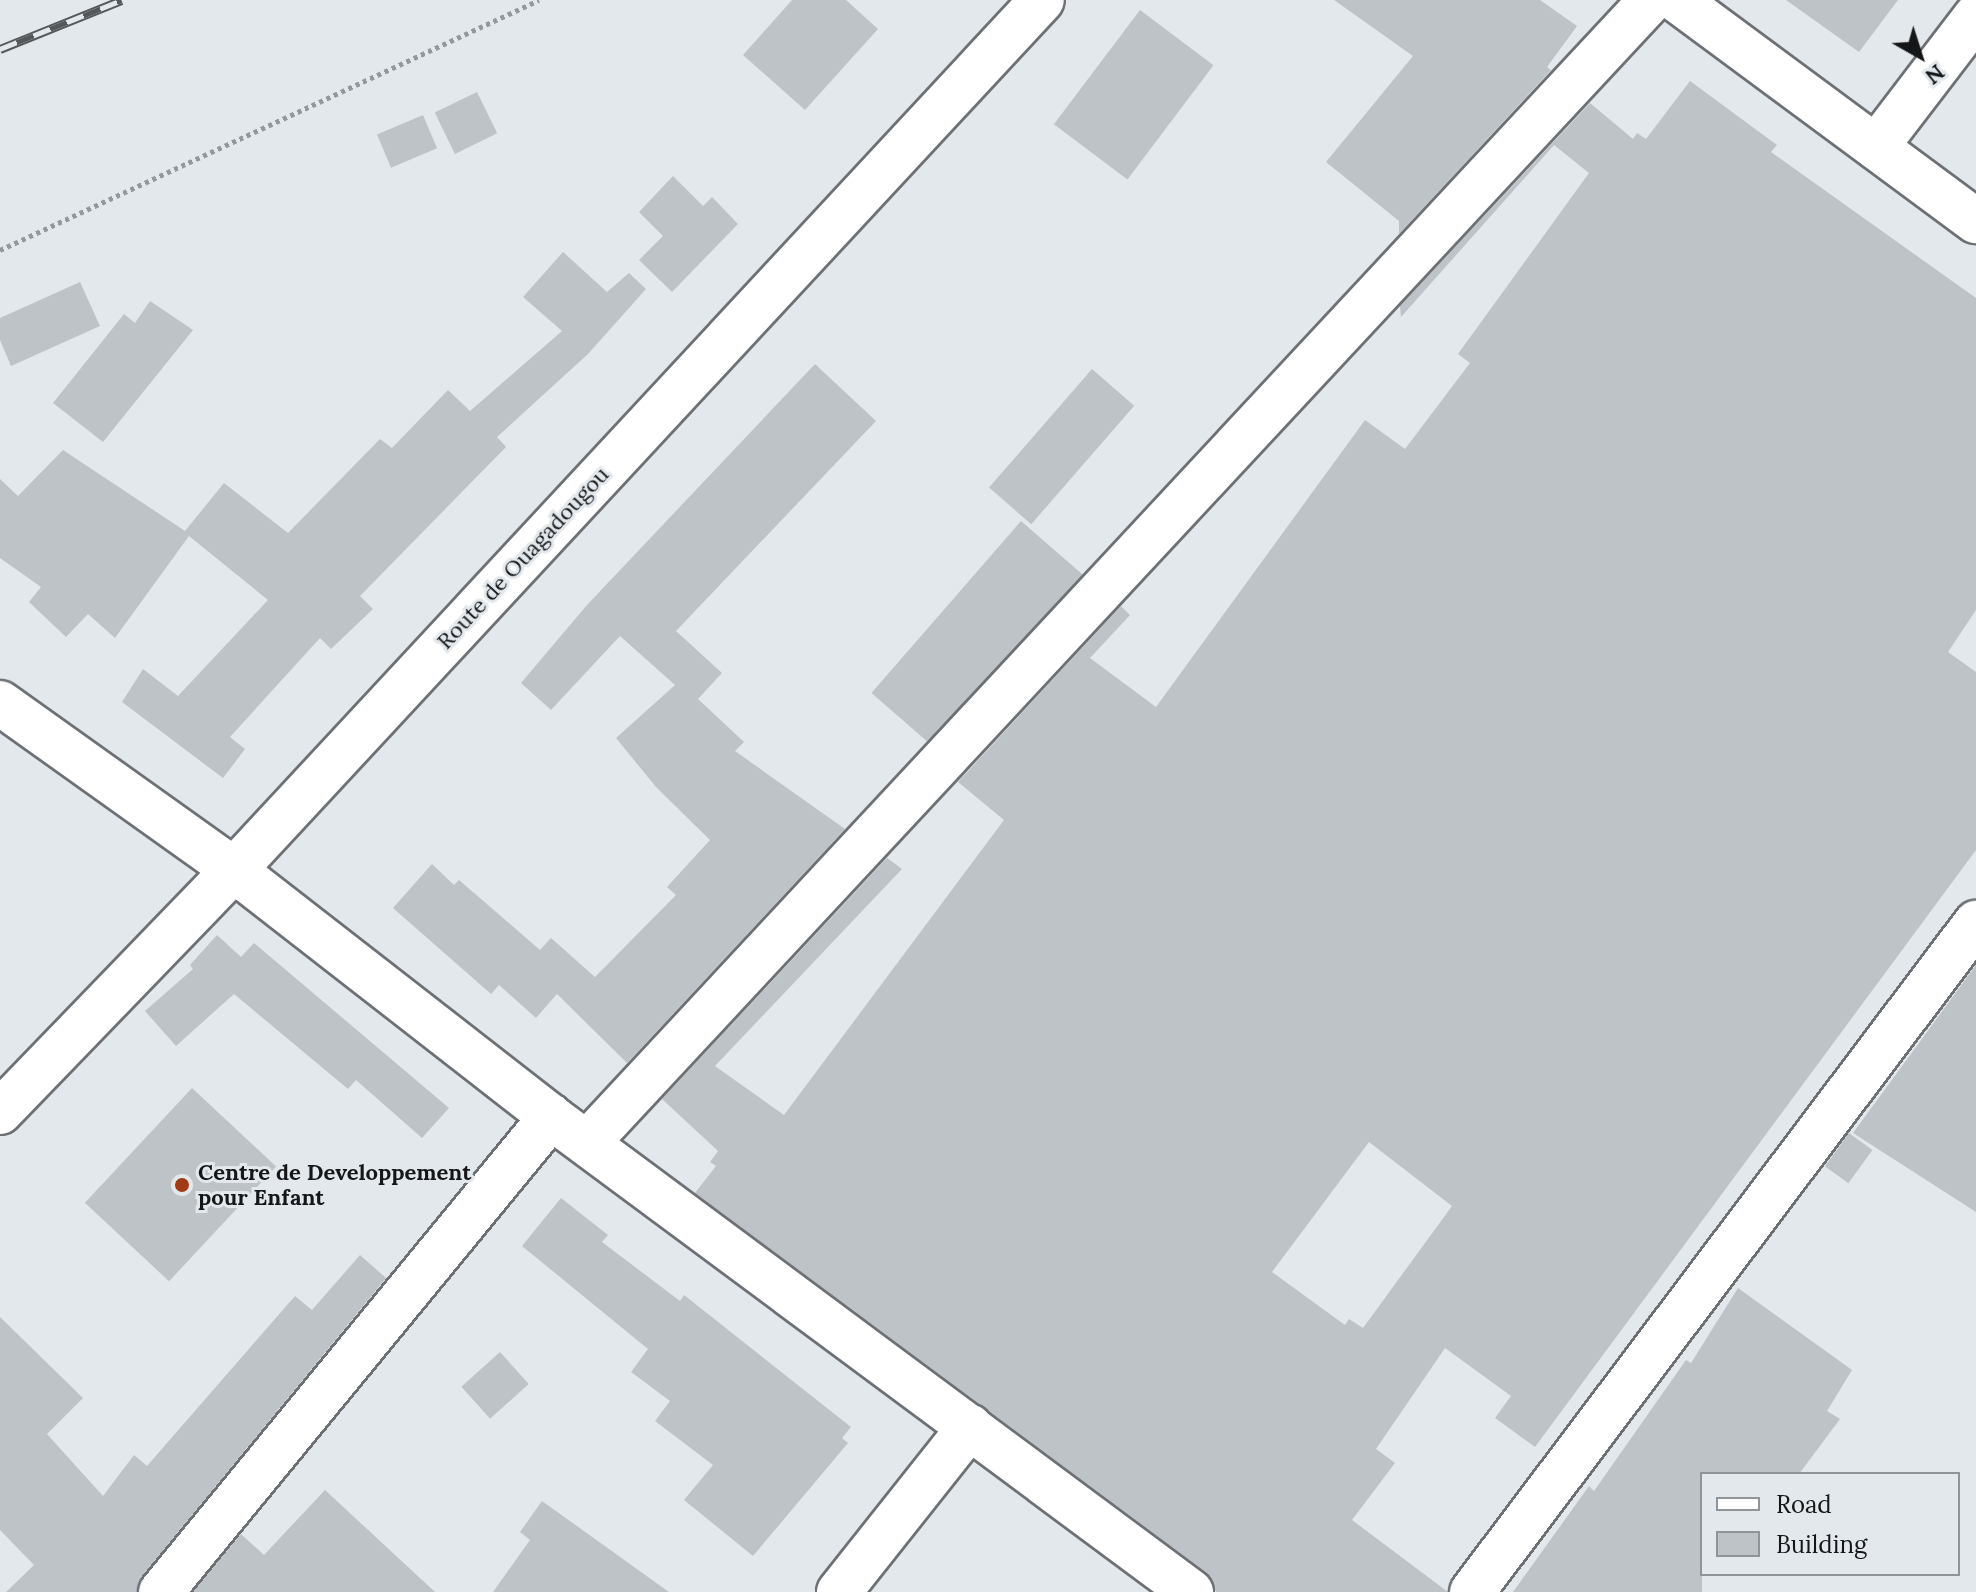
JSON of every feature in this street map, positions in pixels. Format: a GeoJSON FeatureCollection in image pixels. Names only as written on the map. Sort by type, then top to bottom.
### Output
{"type":"FeatureCollection","features":[{"type":"Feature","properties":{"kind":"street","name":"Route de Ouagadougou"},"geometry":{"type":"LineString","coordinates":[[0,1112],[234,870],[1042,0]]}},
{"type":"Feature","properties":{"kind":"street"},"geometry":{"type":"LineString","coordinates":[[587,1143],[1651,0]]}},
{"type":"Feature","properties":{"kind":"street"},"geometry":{"type":"LineString","coordinates":[[1677,0],[1976,221]]}},
{"type":"Feature","properties":{"kind":"street"},"geometry":{"type":"LineString","coordinates":[[1876,147],[1976,16]]}},
{"type":"Feature","properties":{"kind":"street"},"geometry":{"type":"LineString","coordinates":[[0,703],[234,870],[551,1117],[1191,1592]]}},
{"type":"Feature","properties":{"kind":"street"},"geometry":{"type":"LineString","coordinates":[[1472,1592],[1976,923]]}},
{"type":"Feature","properties":{"kind":"street"},"geometry":{"type":"LineString","coordinates":[[161,1592],[551,1117]]}},
{"type":"Feature","properties":{"kind":"street"},"geometry":{"type":"LineString","coordinates":[[839,1592],[970,1427]]}},
{"type":"Feature","properties":{"kind":"path"},"geometry":{"type":"LineString","coordinates":[[0,250],[539,0]]}},
{"type":"Feature","properties":{"kind":"building"},"geometry":{"type":"Polygon","coordinates":[[[792,0],[846,0],[878,29],[805,110],[743,55],[792,0]]]}},
{"type":"Feature","properties":{"kind":"building"},"geometry":{"type":"Polygon","coordinates":[[[1334,0],[1540,0],[1577,26],[1547,67],[1551,70],[1399,234],[1399,221],[1326,162],[1413,56],[1334,0]]]}},
{"type":"Feature","properties":{"kind":"building"},"geometry":{"type":"Polygon","coordinates":[[[1786,0],[1898,0],[1859,52],[1786,0]]]}},
{"type":"Feature","properties":{"kind":"building"},"geometry":{"type":"Polygon","coordinates":[[[1140,10],[1213,65],[1127,180],[1054,124],[1140,10]]]}},
{"type":"Feature","properties":{"kind":"building"},"geometry":{"type":"Polygon","coordinates":[[[1690,81],[1777,145],[1771,152],[1976,298],[1976,610],[1948,652],[1976,672],[1976,850],[1535,1447],[1495,1418],[1511,1396],[1445,1348],[1376,1449],[1395,1463],[1352,1520],[1448,1592],[1216,1592],[1206,1572],[695,1193],[716,1166],[710,1162],[718,1151],[662,1099],[887,858],[902,869],[715,1066],[784,1115],[1004,820],[958,782],[1121,606],[1130,615],[1090,658],[1156,707],[1365,420],[1405,449],[1470,363],[1458,354],[1589,173],[1554,145],[1401,317],[1400,306],[1590,103],[1633,139],[1637,133],[1646,139],[1690,81]],[[1369,1142],[1272,1272],[1345,1325],[1349,1319],[1363,1328],[1452,1206],[1369,1142]]]}},
{"type":"Feature","properties":{"kind":"building"},"geometry":{"type":"Polygon","coordinates":[[[477,92],[497,133],[455,154],[435,113],[477,92]]]}},
{"type":"Feature","properties":{"kind":"building"},"geometry":{"type":"Polygon","coordinates":[[[423,115],[437,148],[391,168],[377,135],[423,115]]]}},
{"type":"Feature","properties":{"kind":"building"},"geometry":{"type":"Polygon","coordinates":[[[673,176],[703,206],[712,197],[738,224],[672,292],[639,260],[663,236],[639,212],[673,176]]]}},
{"type":"Feature","properties":{"kind":"building"},"geometry":{"type":"Polygon","coordinates":[[[563,252],[607,292],[629,273],[646,289],[588,354],[497,437],[506,447],[360,596],[373,609],[331,649],[320,638],[230,737],[245,749],[223,778],[122,702],[143,669],[178,696],[268,600],[189,536],[115,638],[88,614],[66,637],[29,602],[41,587],[0,558],[0,479],[18,496],[63,450],[185,531],[224,483],[288,533],[380,439],[392,448],[448,390],[470,411],[562,331],[523,297],[563,252]]]}},
{"type":"Feature","properties":{"kind":"building"},"geometry":{"type":"Polygon","coordinates":[[[80,282],[100,326],[11,366],[0,340],[0,318],[80,282]]]}},
{"type":"Feature","properties":{"kind":"building"},"geometry":{"type":"Polygon","coordinates":[[[150,301],[193,330],[103,442],[53,403],[124,314],[135,323],[150,301]]]}},
{"type":"Feature","properties":{"kind":"building"},"geometry":{"type":"Polygon","coordinates":[[[815,364],[876,421],[676,631],[722,673],[698,699],[744,742],[735,751],[845,829],[627,1063],[557,994],[536,1018],[499,985],[491,994],[393,908],[432,864],[454,885],[459,880],[540,950],[551,938],[595,977],[676,895],[667,887],[710,840],[656,787],[616,738],[675,685],[620,636],[551,710],[521,683],[587,605],[815,364]]]}},
{"type":"Feature","properties":{"kind":"building"},"geometry":{"type":"Polygon","coordinates":[[[1092,369],[1134,406],[1031,524],[989,487],[1092,369]]]}},
{"type":"Feature","properties":{"kind":"building"},"geometry":{"type":"Polygon","coordinates":[[[1021,521],[1083,575],[933,747],[871,693],[1021,521]]]}},
{"type":"Feature","properties":{"kind":"building"},"geometry":{"type":"Polygon","coordinates":[[[217,935],[241,957],[254,943],[449,1108],[422,1138],[356,1080],[348,1089],[234,994],[176,1046],[145,1011],[193,969],[190,965],[217,935]]]}},
{"type":"Feature","properties":{"kind":"building"},"geometry":{"type":"Polygon","coordinates":[[[1976,965],[1976,1212],[1853,1133],[1976,965]]]}},
{"type":"Feature","properties":{"kind":"building","name":"Centre de Developpement pour Enfant"},"geometry":{"type":"Polygon","coordinates":[[[192,1088],[276,1166],[169,1281],[85,1203],[192,1088]]]}},
{"type":"Feature","properties":{"kind":"building"},"geometry":{"type":"Polygon","coordinates":[[[1849,1133],[1872,1150],[1848,1183],[1825,1166],[1849,1133]]]}},
{"type":"Feature","properties":{"kind":"building"},"geometry":{"type":"Polygon","coordinates":[[[561,1198],[608,1235],[602,1242],[680,1301],[684,1295],[851,1427],[842,1438],[848,1443],[753,1556],[684,1500],[713,1465],[655,1421],[670,1401],[631,1372],[648,1349],[522,1246],[561,1198]]]}},
{"type":"Feature","properties":{"kind":"building"},"geometry":{"type":"Polygon","coordinates":[[[360,1255],[386,1278],[142,1576],[137,1592],[6,1592],[34,1565],[0,1530],[0,1317],[83,1398],[47,1434],[103,1496],[134,1455],[147,1466],[295,1296],[312,1310],[360,1255]]]}},
{"type":"Feature","properties":{"kind":"building"},"geometry":{"type":"Polygon","coordinates":[[[1738,1288],[1852,1370],[1827,1411],[1840,1419],[1800,1472],[1700,1472],[1702,1592],[1513,1592],[1589,1486],[1594,1491],[1686,1360],[1691,1363],[1738,1288]]]}},
{"type":"Feature","properties":{"kind":"building"},"geometry":{"type":"Polygon","coordinates":[[[500,1352],[529,1384],[490,1419],[461,1387],[500,1352]]]}},
{"type":"Feature","properties":{"kind":"building"},"geometry":{"type":"Polygon","coordinates":[[[325,1490],[435,1592],[193,1592],[241,1534],[264,1555],[325,1490]]]}},
{"type":"Feature","properties":{"kind":"building"},"geometry":{"type":"Polygon","coordinates":[[[542,1501],[669,1592],[493,1592],[530,1540],[520,1532],[542,1501]]]}},
{"type":"Feature","properties":{"kind":"railway"},"geometry":{"type":"LineString","coordinates":[[0,49],[122,0]]}},
{"type":"Feature","properties":{"kind":"place","name":"Centre de Developpement pour Enfant"},"geometry":{"type":"Point","coordinates":[182,1185]}}]}
